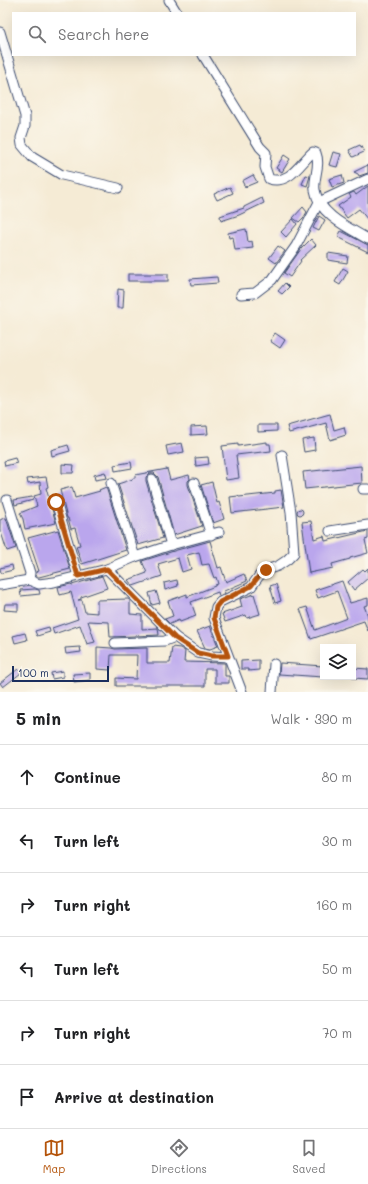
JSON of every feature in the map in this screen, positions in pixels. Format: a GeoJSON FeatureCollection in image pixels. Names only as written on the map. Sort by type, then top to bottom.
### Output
{"type":"FeatureCollection","features":[{"type":"Feature","properties":{"kind":"street"},"geometry":{"type":"LineString","coordinates":[[169,0],[176,12]]}},
{"type":"Feature","properties":{"kind":"street"},"geometry":{"type":"LineString","coordinates":[[0,32],[25,116],[22,145],[32,157],[62,175],[118,188]]}},
{"type":"Feature","properties":{"kind":"street"},"geometry":{"type":"LineString","coordinates":[[204,56],[260,147],[266,153],[265,168],[269,179],[274,180],[285,178],[298,169],[313,152],[316,153],[318,158],[318,166],[315,190],[319,202],[330,216],[368,239]]}},
{"type":"Feature","properties":{"kind":"street"},"geometry":{"type":"LineString","coordinates":[[241,294],[255,293],[272,280],[296,246],[319,202],[368,179]]}},
{"type":"Feature","properties":{"kind":"street"},"geometry":{"type":"LineString","coordinates":[[242,692],[214,618],[216,607],[220,602],[251,586],[266,570],[278,566],[294,553],[291,512],[282,455]]}},
{"type":"Feature","properties":{"kind":"street"},"geometry":{"type":"LineString","coordinates":[[152,479],[171,545]]}},
{"type":"Feature","properties":{"kind":"street"},"geometry":{"type":"LineString","coordinates":[[111,483],[136,557]]}},
{"type":"Feature","properties":{"kind":"street"},"geometry":{"type":"LineString","coordinates":[[0,585],[29,580],[39,584],[54,582],[107,569],[171,545],[215,533],[194,483]]}},
{"type":"Feature","properties":{"kind":"street"},"geometry":{"type":"LineString","coordinates":[[7,500],[30,573],[29,580]]}},
{"type":"Feature","properties":{"kind":"street"},"geometry":{"type":"LineString","coordinates":[[56,502],[78,576]]}},
{"type":"Feature","properties":{"kind":"street"},"geometry":{"type":"LineString","coordinates":[[330,531],[368,525]]}},
{"type":"Feature","properties":{"kind":"street"},"geometry":{"type":"LineString","coordinates":[[107,569],[175,638],[198,653],[212,656],[228,656]]}},
{"type":"Feature","properties":{"kind":"street"},"geometry":{"type":"LineString","coordinates":[[115,643],[165,641],[175,638]]}},
{"type":"Feature","properties":{"kind":"street"},"geometry":{"type":"LineString","coordinates":[[272,692],[274,664]]}},
{"type":"Feature","properties":{"kind":"building"},"geometry":{"type":"Polygon","coordinates":[[[360,145],[364,152],[353,157],[349,150],[360,145]]]}},
{"type":"Feature","properties":{"kind":"building"},"geometry":{"type":"Polygon","coordinates":[[[333,152],[341,154],[337,167],[329,165],[333,152]]]}},
{"type":"Feature","properties":{"kind":"building"},"geometry":{"type":"Polygon","coordinates":[[[284,155],[290,159],[282,172],[276,168],[284,155]]]}},
{"type":"Feature","properties":{"kind":"building"},"geometry":{"type":"Polygon","coordinates":[[[368,165],[368,173],[359,176],[354,172],[368,165]]]}},
{"type":"Feature","properties":{"kind":"building"},"geometry":{"type":"Polygon","coordinates":[[[253,175],[257,182],[245,187],[242,181],[253,175]]]}},
{"type":"Feature","properties":{"kind":"building"},"geometry":{"type":"Polygon","coordinates":[[[306,175],[310,176],[307,186],[302,184],[306,175]]]}},
{"type":"Feature","properties":{"kind":"building"},"geometry":{"type":"Polygon","coordinates":[[[342,175],[344,183],[332,187],[329,179],[342,175]]]}},
{"type":"Feature","properties":{"kind":"building"},"geometry":{"type":"Polygon","coordinates":[[[368,186],[368,220],[359,209],[347,218],[338,206],[351,197],[349,194],[354,192],[356,195],[368,186]]]}},
{"type":"Feature","properties":{"kind":"building"},"geometry":{"type":"Polygon","coordinates":[[[230,187],[233,193],[217,200],[214,194],[230,187]]]}},
{"type":"Feature","properties":{"kind":"building"},"geometry":{"type":"Polygon","coordinates":[[[262,198],[264,203],[239,215],[221,221],[220,216],[244,208],[262,198]]]}},
{"type":"Feature","properties":{"kind":"building"},"geometry":{"type":"Polygon","coordinates":[[[303,207],[307,212],[299,222],[293,218],[303,207]]]}},
{"type":"Feature","properties":{"kind":"building"},"geometry":{"type":"Polygon","coordinates":[[[319,216],[325,220],[319,231],[313,228],[319,216]]]}},
{"type":"Feature","properties":{"kind":"building"},"geometry":{"type":"Polygon","coordinates":[[[293,219],[297,224],[286,237],[281,232],[293,219]]]}},
{"type":"Feature","properties":{"kind":"building"},"geometry":{"type":"Polygon","coordinates":[[[246,229],[248,242],[252,241],[253,248],[235,250],[233,237],[229,238],[228,233],[246,229]]]}},
{"type":"Feature","properties":{"kind":"building"},"geometry":{"type":"Polygon","coordinates":[[[341,231],[368,245],[368,252],[338,237],[341,231]]]}},
{"type":"Feature","properties":{"kind":"building"},"geometry":{"type":"Polygon","coordinates":[[[311,239],[316,245],[300,260],[301,261],[290,277],[284,273],[301,249],[311,239]]]}},
{"type":"Feature","properties":{"kind":"building"},"geometry":{"type":"Polygon","coordinates":[[[278,246],[285,251],[276,263],[269,258],[278,246]]]}},
{"type":"Feature","properties":{"kind":"building"},"geometry":{"type":"Polygon","coordinates":[[[328,253],[348,256],[347,263],[328,260],[328,253]]]}},
{"type":"Feature","properties":{"kind":"building"},"geometry":{"type":"Polygon","coordinates":[[[343,268],[348,271],[340,285],[335,282],[343,268]]]}},
{"type":"Feature","properties":{"kind":"building"},"geometry":{"type":"Polygon","coordinates":[[[128,274],[168,274],[168,281],[128,281],[128,274]]]}},
{"type":"Feature","properties":{"kind":"building"},"geometry":{"type":"Polygon","coordinates":[[[217,277],[218,283],[191,285],[190,279],[217,277]]]}},
{"type":"Feature","properties":{"kind":"building"},"geometry":{"type":"Polygon","coordinates":[[[285,283],[289,287],[282,294],[278,291],[285,283]]]}},
{"type":"Feature","properties":{"kind":"building"},"geometry":{"type":"Polygon","coordinates":[[[118,289],[124,290],[123,308],[117,308],[118,289]]]}},
{"type":"Feature","properties":{"kind":"building"},"geometry":{"type":"Polygon","coordinates":[[[275,333],[285,340],[280,348],[270,341],[275,333]]]}},
{"type":"Feature","properties":{"kind":"building"},"geometry":{"type":"Polygon","coordinates":[[[330,414],[334,430],[344,427],[346,435],[330,440],[326,423],[289,433],[287,426],[330,414]]]}},
{"type":"Feature","properties":{"kind":"building"},"geometry":{"type":"Polygon","coordinates":[[[258,425],[277,425],[277,431],[258,432],[258,425]]]}},
{"type":"Feature","properties":{"kind":"building"},"geometry":{"type":"Polygon","coordinates":[[[207,426],[208,434],[191,435],[191,427],[207,426]]]}},
{"type":"Feature","properties":{"kind":"building"},"geometry":{"type":"Polygon","coordinates":[[[314,438],[315,450],[304,452],[302,440],[314,438]]]}},
{"type":"Feature","properties":{"kind":"building"},"geometry":{"type":"Polygon","coordinates":[[[267,442],[267,444],[270,444],[271,451],[236,455],[239,478],[226,480],[222,446],[238,444],[238,446],[267,442]]]}},
{"type":"Feature","properties":{"kind":"building"},"geometry":{"type":"Polygon","coordinates":[[[182,443],[184,452],[168,455],[166,446],[182,443]]]}},
{"type":"Feature","properties":{"kind":"building"},"geometry":{"type":"Polygon","coordinates":[[[68,445],[70,451],[52,456],[51,450],[68,445]]]}},
{"type":"Feature","properties":{"kind":"building"},"geometry":{"type":"Polygon","coordinates":[[[208,457],[209,464],[196,466],[195,458],[208,457]]]}},
{"type":"Feature","properties":{"kind":"building"},"geometry":{"type":"Polygon","coordinates":[[[15,458],[17,463],[5,466],[4,461],[15,458]]]}},
{"type":"Feature","properties":{"kind":"building"},"geometry":{"type":"Polygon","coordinates":[[[131,462],[132,468],[115,471],[114,465],[131,462]]]}},
{"type":"Feature","properties":{"kind":"building"},"geometry":{"type":"Polygon","coordinates":[[[62,464],[74,465],[73,473],[62,473],[62,464]]]}},
{"type":"Feature","properties":{"kind":"building"},"geometry":{"type":"Polygon","coordinates":[[[361,466],[362,483],[305,489],[303,472],[361,466]]]}},
{"type":"Feature","properties":{"kind":"building"},"geometry":{"type":"Polygon","coordinates":[[[167,469],[170,480],[189,475],[190,479],[188,481],[188,485],[202,526],[174,535],[158,477],[154,473],[150,473],[146,477],[146,481],[163,538],[138,545],[118,484],[135,478],[135,475],[167,469]]]}},
{"type":"Feature","properties":{"kind":"building"},"geometry":{"type":"Polygon","coordinates":[[[105,472],[107,478],[95,480],[94,475],[105,472]]]}},
{"type":"Feature","properties":{"kind":"building"},"geometry":{"type":"Polygon","coordinates":[[[46,477],[48,487],[46,488],[56,523],[25,529],[20,513],[37,506],[34,496],[41,494],[40,482],[28,484],[27,479],[46,477]]]}},
{"type":"Feature","properties":{"kind":"building"},"geometry":{"type":"Polygon","coordinates":[[[212,482],[217,503],[219,502],[224,519],[213,523],[201,485],[212,482]]]}},
{"type":"Feature","properties":{"kind":"building"},"geometry":{"type":"Polygon","coordinates":[[[72,487],[75,498],[100,491],[99,490],[106,487],[126,550],[82,564],[76,546],[80,545],[75,528],[71,529],[60,490],[72,487]]]}},
{"type":"Feature","properties":{"kind":"building"},"geometry":{"type":"Polygon","coordinates":[[[281,490],[284,507],[232,513],[230,497],[275,493],[275,491],[281,490]]]}},
{"type":"Feature","properties":{"kind":"building"},"geometry":{"type":"Polygon","coordinates":[[[32,497],[33,500],[15,505],[14,500],[32,497]]]}},
{"type":"Feature","properties":{"kind":"building"},"geometry":{"type":"Polygon","coordinates":[[[300,509],[303,512],[300,515],[297,512],[300,509]]]}},
{"type":"Feature","properties":{"kind":"building"},"geometry":{"type":"Polygon","coordinates":[[[6,518],[16,548],[7,551],[0,529],[0,520],[6,518]]]}},
{"type":"Feature","properties":{"kind":"building"},"geometry":{"type":"Polygon","coordinates":[[[311,521],[314,539],[324,536],[325,541],[368,531],[368,539],[365,540],[368,553],[332,564],[333,568],[309,573],[302,522],[311,521]]]}},
{"type":"Feature","properties":{"kind":"building"},"geometry":{"type":"Polygon","coordinates":[[[58,530],[70,569],[37,577],[36,572],[39,571],[28,538],[58,530]]]}},
{"type":"Feature","properties":{"kind":"building"},"geometry":{"type":"Polygon","coordinates":[[[210,541],[218,568],[221,567],[226,582],[244,574],[247,581],[224,591],[225,593],[219,596],[218,592],[191,602],[196,616],[170,624],[165,619],[173,616],[168,601],[187,594],[187,597],[218,584],[209,564],[202,565],[199,552],[187,555],[191,569],[182,572],[178,558],[158,564],[162,576],[133,586],[128,580],[147,573],[142,561],[210,541]]]}},
{"type":"Feature","properties":{"kind":"building"},"geometry":{"type":"Polygon","coordinates":[[[12,565],[13,570],[1,573],[0,568],[12,565]]]}},
{"type":"Feature","properties":{"kind":"building"},"geometry":{"type":"Polygon","coordinates":[[[368,568],[368,578],[354,590],[348,582],[363,569],[365,571],[368,568]]]}},
{"type":"Feature","properties":{"kind":"building"},"geometry":{"type":"Polygon","coordinates":[[[102,576],[107,588],[81,597],[81,599],[78,600],[82,600],[85,612],[97,613],[97,600],[128,599],[130,600],[130,614],[142,615],[142,629],[158,628],[159,635],[110,637],[109,622],[88,621],[95,642],[87,644],[80,625],[54,634],[52,628],[78,619],[71,592],[60,595],[58,587],[72,585],[102,576]]]}},
{"type":"Feature","properties":{"kind":"building"},"geometry":{"type":"Polygon","coordinates":[[[177,580],[178,586],[165,590],[164,583],[177,580]]]}},
{"type":"Feature","properties":{"kind":"building"},"geometry":{"type":"Polygon","coordinates":[[[342,581],[350,603],[368,598],[368,605],[364,606],[368,616],[368,631],[364,621],[311,639],[300,609],[307,607],[315,630],[347,618],[337,591],[318,598],[315,590],[342,581]]]}},
{"type":"Feature","properties":{"kind":"building"},"geometry":{"type":"Polygon","coordinates":[[[276,584],[281,601],[275,603],[270,586],[276,584]]]}},
{"type":"Feature","properties":{"kind":"building"},"geometry":{"type":"Polygon","coordinates":[[[20,590],[39,590],[40,594],[21,596],[20,590]]]}},
{"type":"Feature","properties":{"kind":"building"},"geometry":{"type":"Polygon","coordinates":[[[156,591],[160,603],[152,605],[149,593],[156,591]]]}},
{"type":"Feature","properties":{"kind":"building"},"geometry":{"type":"Polygon","coordinates":[[[254,594],[260,614],[247,618],[246,615],[225,622],[222,614],[242,607],[240,599],[254,594]]]}},
{"type":"Feature","properties":{"kind":"building"},"geometry":{"type":"Polygon","coordinates":[[[5,604],[18,604],[18,611],[4,610],[5,604]]]}},
{"type":"Feature","properties":{"kind":"building"},"geometry":{"type":"Polygon","coordinates":[[[210,626],[218,646],[210,649],[205,648],[197,631],[210,626]]]}},
{"type":"Feature","properties":{"kind":"building"},"geometry":{"type":"Polygon","coordinates":[[[49,627],[50,632],[37,636],[35,631],[49,627]]]}},
{"type":"Feature","properties":{"kind":"building"},"geometry":{"type":"Polygon","coordinates":[[[25,633],[27,640],[15,643],[13,636],[25,633]]]}},
{"type":"Feature","properties":{"kind":"building"},"geometry":{"type":"Polygon","coordinates":[[[80,647],[81,652],[66,654],[65,648],[80,647]]]}},
{"type":"Feature","properties":{"kind":"building"},"geometry":{"type":"Polygon","coordinates":[[[97,647],[115,649],[147,648],[147,663],[170,663],[172,647],[180,648],[185,651],[184,662],[225,663],[225,676],[229,676],[229,683],[215,683],[215,669],[205,669],[205,686],[116,686],[116,678],[136,679],[137,655],[111,655],[110,670],[97,669],[97,647]]]}},
{"type":"Feature","properties":{"kind":"building"},"geometry":{"type":"Polygon","coordinates":[[[259,660],[259,670],[248,671],[248,669],[241,669],[241,661],[259,660]]]}},
{"type":"Feature","properties":{"kind":"building"},"geometry":{"type":"Polygon","coordinates":[[[280,663],[320,666],[320,677],[279,674],[280,663]]]}},
{"type":"Feature","properties":{"kind":"building"},"geometry":{"type":"Polygon","coordinates":[[[356,668],[368,669],[368,679],[356,678],[356,668]]]}},
{"type":"Feature","properties":{"kind":"building"},"geometry":{"type":"Polygon","coordinates":[[[18,669],[21,673],[3,687],[0,683],[18,669]]]}},
{"type":"Feature","properties":{"kind":"building"},"geometry":{"type":"Polygon","coordinates":[[[63,671],[63,677],[52,679],[51,673],[63,671]]]}},
{"type":"Feature","properties":{"kind":"building"},"geometry":{"type":"Polygon","coordinates":[[[90,673],[90,680],[74,682],[73,674],[90,673]]]}},
{"type":"Feature","properties":{"kind":"route"},"geometry":{"type":"LineString","coordinates":[[56,502],[78,576],[107,569],[175,638],[198,653],[212,656],[228,656],[214,618],[216,607],[220,602],[251,586],[266,570]]}}]}
